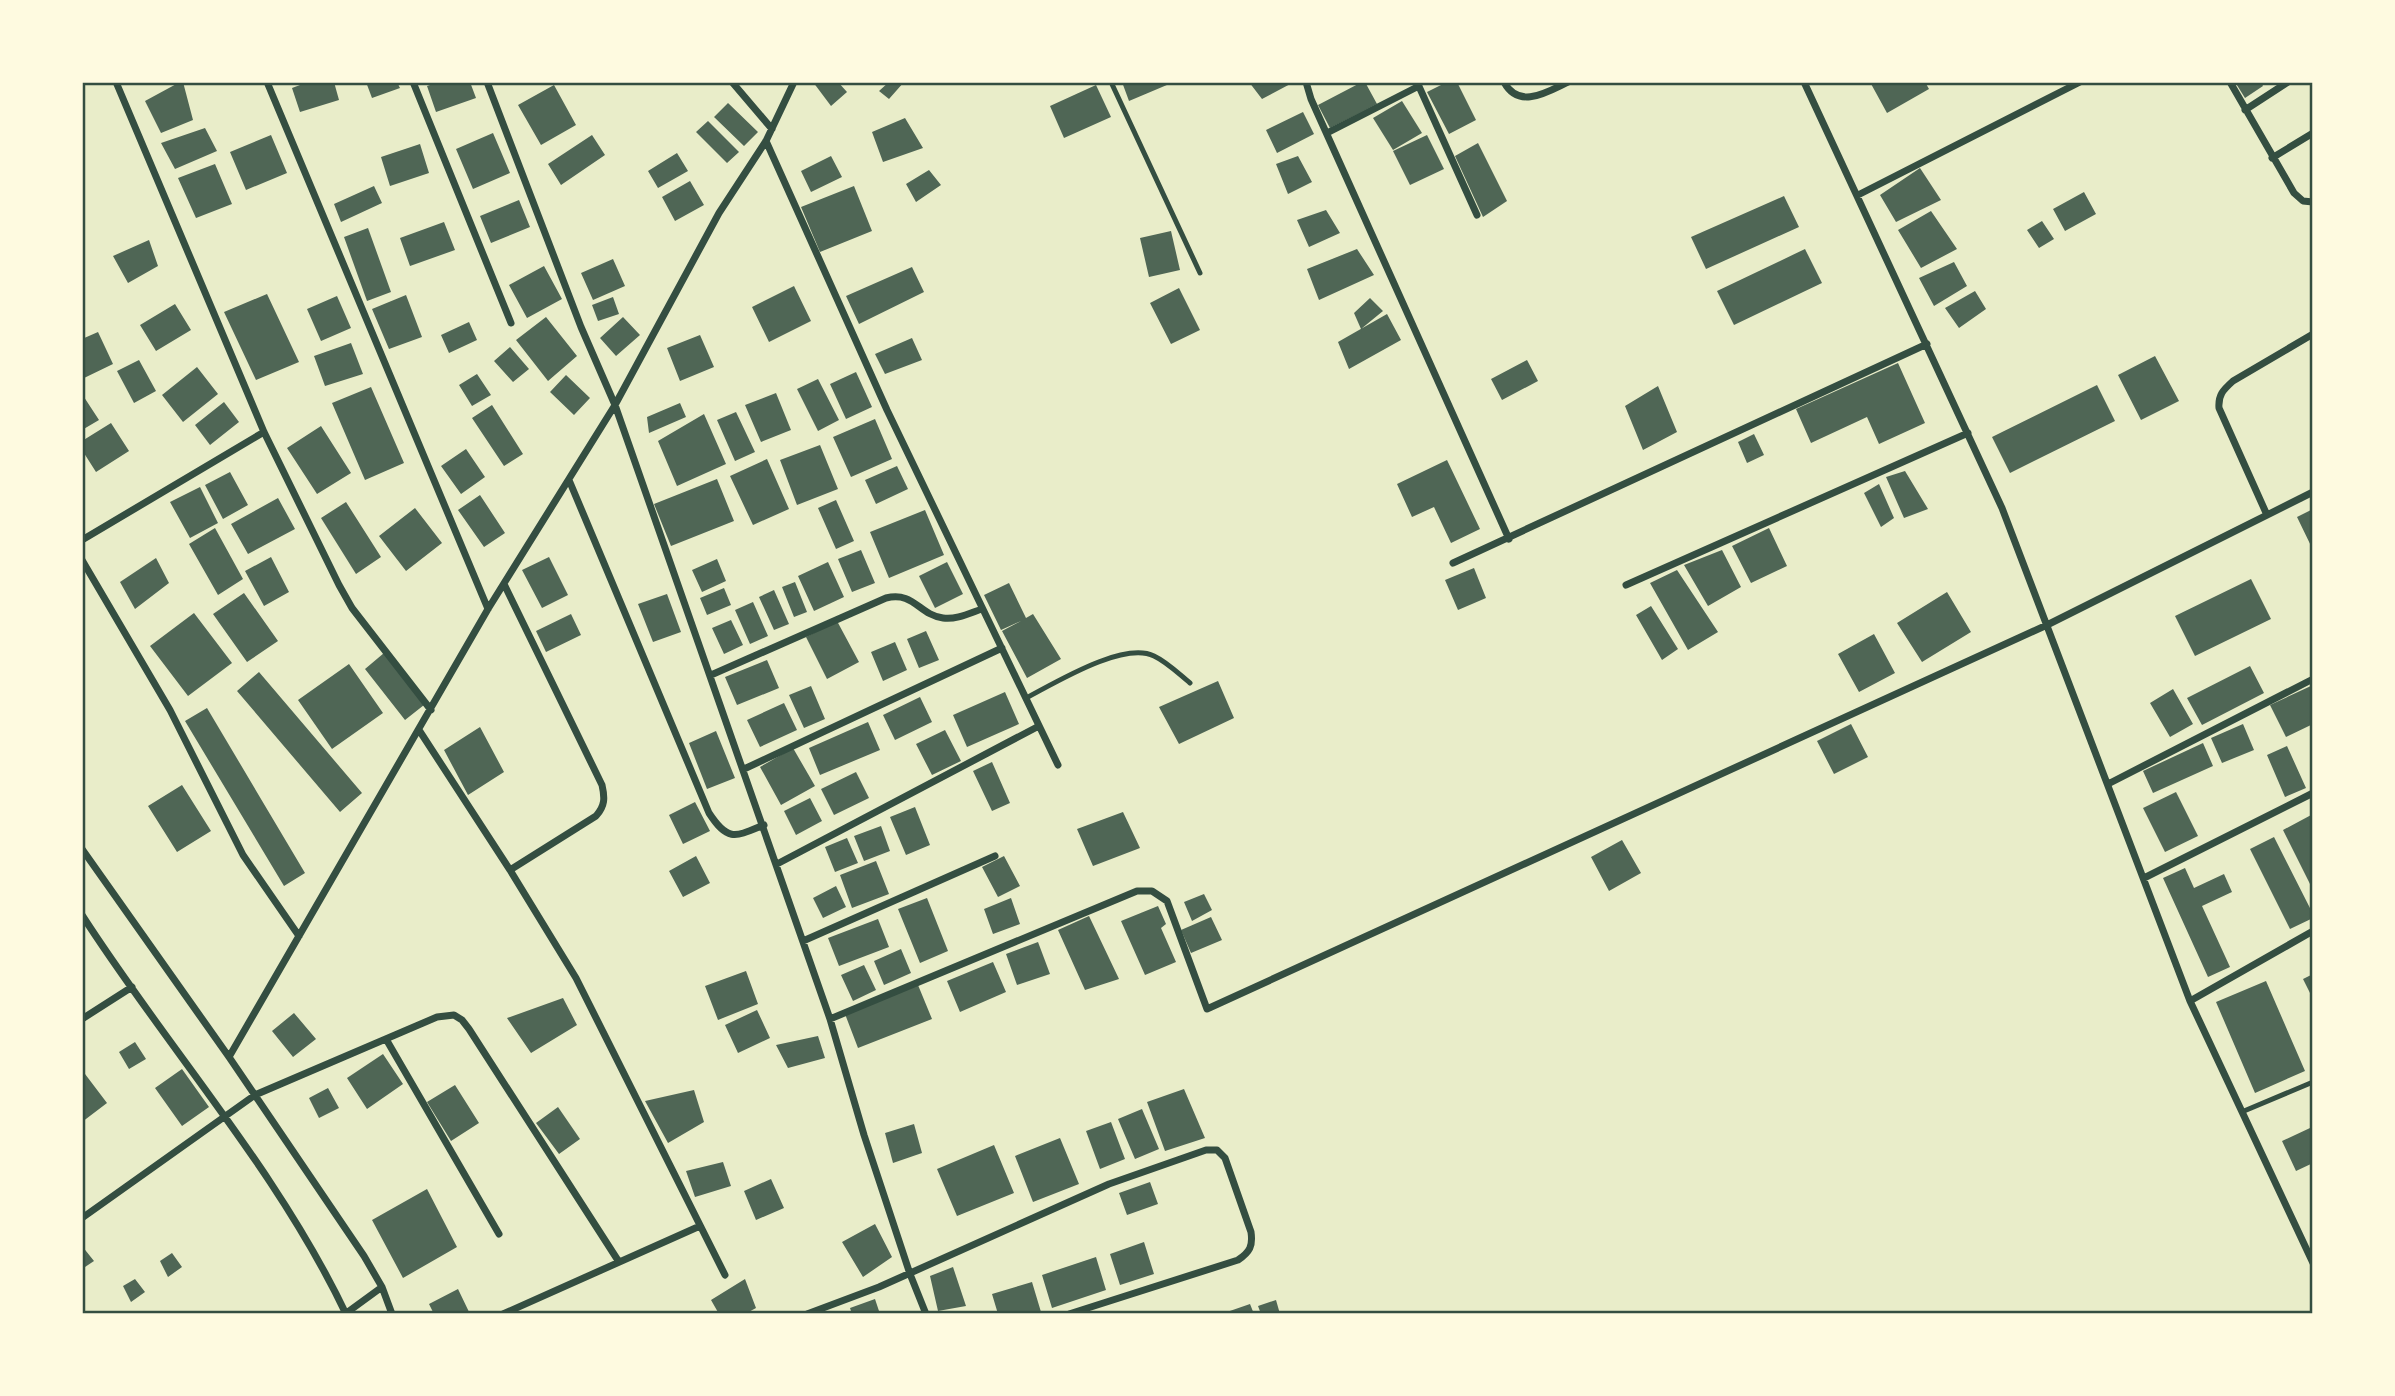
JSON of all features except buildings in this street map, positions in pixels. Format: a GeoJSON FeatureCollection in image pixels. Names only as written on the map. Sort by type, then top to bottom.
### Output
{"type":"FeatureCollection","features":[{"type":"Feature","properties":{"kind":"street"},"geometry":{"type":"LineString","coordinates":[[116,82],[264,432],[352,608],[431,709]]}},
{"type":"Feature","properties":{"kind":"street"},"geometry":{"type":"LineString","coordinates":[[267,82],[488,609]]}},
{"type":"Feature","properties":{"kind":"street"},"geometry":{"type":"LineString","coordinates":[[413,82],[511,323]]}},
{"type":"Feature","properties":{"kind":"street"},"geometry":{"type":"LineString","coordinates":[[487,82],[581,327],[615,405],[764,825],[830,1019],[864,1135],[910,1274],[926,1314]]}},
{"type":"Feature","properties":{"kind":"street"},"geometry":{"type":"LineString","coordinates":[[732,82],[772,129]]}},
{"type":"Feature","properties":{"kind":"street"},"geometry":{"type":"LineString","coordinates":[[229,1057],[488,609],[615,405],[719,213],[766,141],[794,82]]}},
{"type":"Feature","properties":{"kind":"street"},"geometry":{"type":"LineString","coordinates":[[1307,82],[1311,99],[1509,539]]}},
{"type":"Feature","properties":{"kind":"street"},"geometry":{"type":"LineString","coordinates":[[1504,82],[1507,89],[1520,98],[1536,97],[1568,82]]}},
{"type":"Feature","properties":{"kind":"street"},"geometry":{"type":"LineString","coordinates":[[1804,82],[2002,508],[2190,1000],[2313,1263]]}},
{"type":"Feature","properties":{"kind":"street"},"geometry":{"type":"LineString","coordinates":[[1858,195],[2080,82]]}},
{"type":"Feature","properties":{"kind":"street"},"geometry":{"type":"LineString","coordinates":[[2230,82],[2294,193],[2303,201],[2313,202]]}},
{"type":"Feature","properties":{"kind":"street"},"geometry":{"type":"LineString","coordinates":[[2245,110],[2288,82]]}},
{"type":"Feature","properties":{"kind":"street"},"geometry":{"type":"LineString","coordinates":[[1327,133],[1418,84],[1477,215]]}},
{"type":"Feature","properties":{"kind":"street"},"geometry":{"type":"LineString","coordinates":[[2272,158],[2313,133]]}},
{"type":"Feature","properties":{"kind":"street"},"geometry":{"type":"LineString","coordinates":[[766,141],[887,410],[1058,765]]}},
{"type":"Feature","properties":{"kind":"street"},"geometry":{"type":"LineString","coordinates":[[2267,514],[2219,408],[2218,398],[2224,388],[2313,334]]}},
{"type":"Feature","properties":{"kind":"street"},"geometry":{"type":"LineString","coordinates":[[1453,563],[1927,344]]}},
{"type":"Feature","properties":{"kind":"street"},"geometry":{"type":"LineString","coordinates":[[82,540],[264,432]]}},
{"type":"Feature","properties":{"kind":"street"},"geometry":{"type":"LineString","coordinates":[[1626,584],[1968,433]]}},
{"type":"Feature","properties":{"kind":"street"},"geometry":{"type":"LineString","coordinates":[[569,480],[709,813],[725,833],[733,836],[764,825]]}},
{"type":"Feature","properties":{"kind":"street"},"geometry":{"type":"LineString","coordinates":[[830,1019],[1137,891],[1153,891],[1167,901],[1207,1009],[2047,625],[2313,492]]}},
{"type":"Feature","properties":{"kind":"street"},"geometry":{"type":"LineString","coordinates":[[82,560],[170,710],[239,847],[299,936]]}},
{"type":"Feature","properties":{"kind":"street"},"geometry":{"type":"LineString","coordinates":[[504,584],[602,785],[604,796],[601,810],[596,816],[510,870]]}},
{"type":"Feature","properties":{"kind":"street"},"geometry":{"type":"LineString","coordinates":[[711,675],[898,595],[943,618],[957,617],[982,609]]}},
{"type":"Feature","properties":{"kind":"street"},"geometry":{"type":"LineString","coordinates":[[744,769],[1002,648]]}},
{"type":"Feature","properties":{"kind":"street"},"geometry":{"type":"LineString","coordinates":[[2108,784],[2313,679]]}},
{"type":"Feature","properties":{"kind":"street"},"geometry":{"type":"LineString","coordinates":[[777,864],[1039,726]]}},
{"type":"Feature","properties":{"kind":"street"},"geometry":{"type":"LineString","coordinates":[[418,730],[510,870],[586,997],[725,1275]]}},
{"type":"Feature","properties":{"kind":"street"},"geometry":{"type":"LineString","coordinates":[[2144,878],[2313,793]]}},
{"type":"Feature","properties":{"kind":"street"},"geometry":{"type":"LineString","coordinates":[[82,849],[229,1057],[364,1256],[382,1287],[392,1314]]}},
{"type":"Feature","properties":{"kind":"street"},"geometry":{"type":"LineString","coordinates":[[803,941],[995,856]]}},
{"type":"Feature","properties":{"kind":"street"},"geometry":{"type":"LineString","coordinates":[[82,915],[132,987],[228,1114],[324,1269],[347,1312],[382,1287]]}},
{"type":"Feature","properties":{"kind":"street"},"geometry":{"type":"LineString","coordinates":[[2190,1000],[2313,931]]}},
{"type":"Feature","properties":{"kind":"street"},"geometry":{"type":"LineString","coordinates":[[82,1019],[132,987]]}},
{"type":"Feature","properties":{"kind":"street"},"geometry":{"type":"LineString","coordinates":[[82,1218],[255,1095],[445,1015],[454,1015],[462,1020],[619,1262]]}},
{"type":"Feature","properties":{"kind":"street"},"geometry":{"type":"LineString","coordinates":[[387,1039],[499,1234]]}},
{"type":"Feature","properties":{"kind":"street"},"geometry":{"type":"LineString","coordinates":[[807,1314],[910,1274],[1127,1177],[1206,1150],[1217,1150],[1225,1158],[1251,1232],[1252,1244],[1248,1253],[1238,1260],[1069,1314]]}},
{"type":"Feature","properties":{"kind":"street"},"geometry":{"type":"LineString","coordinates":[[503,1314],[700,1226]]}},
{"type":"Feature","properties":{"kind":"lane"},"geometry":{"type":"LineString","coordinates":[[1111,82],[1200,273]]}},
{"type":"Feature","properties":{"kind":"lane"},"geometry":{"type":"LineString","coordinates":[[1026,698],[1116,655],[1154,656],[1190,682]]}},
{"type":"Feature","properties":{"kind":"lane"},"geometry":{"type":"LineString","coordinates":[[2244,1111],[2313,1082]]}}]}
